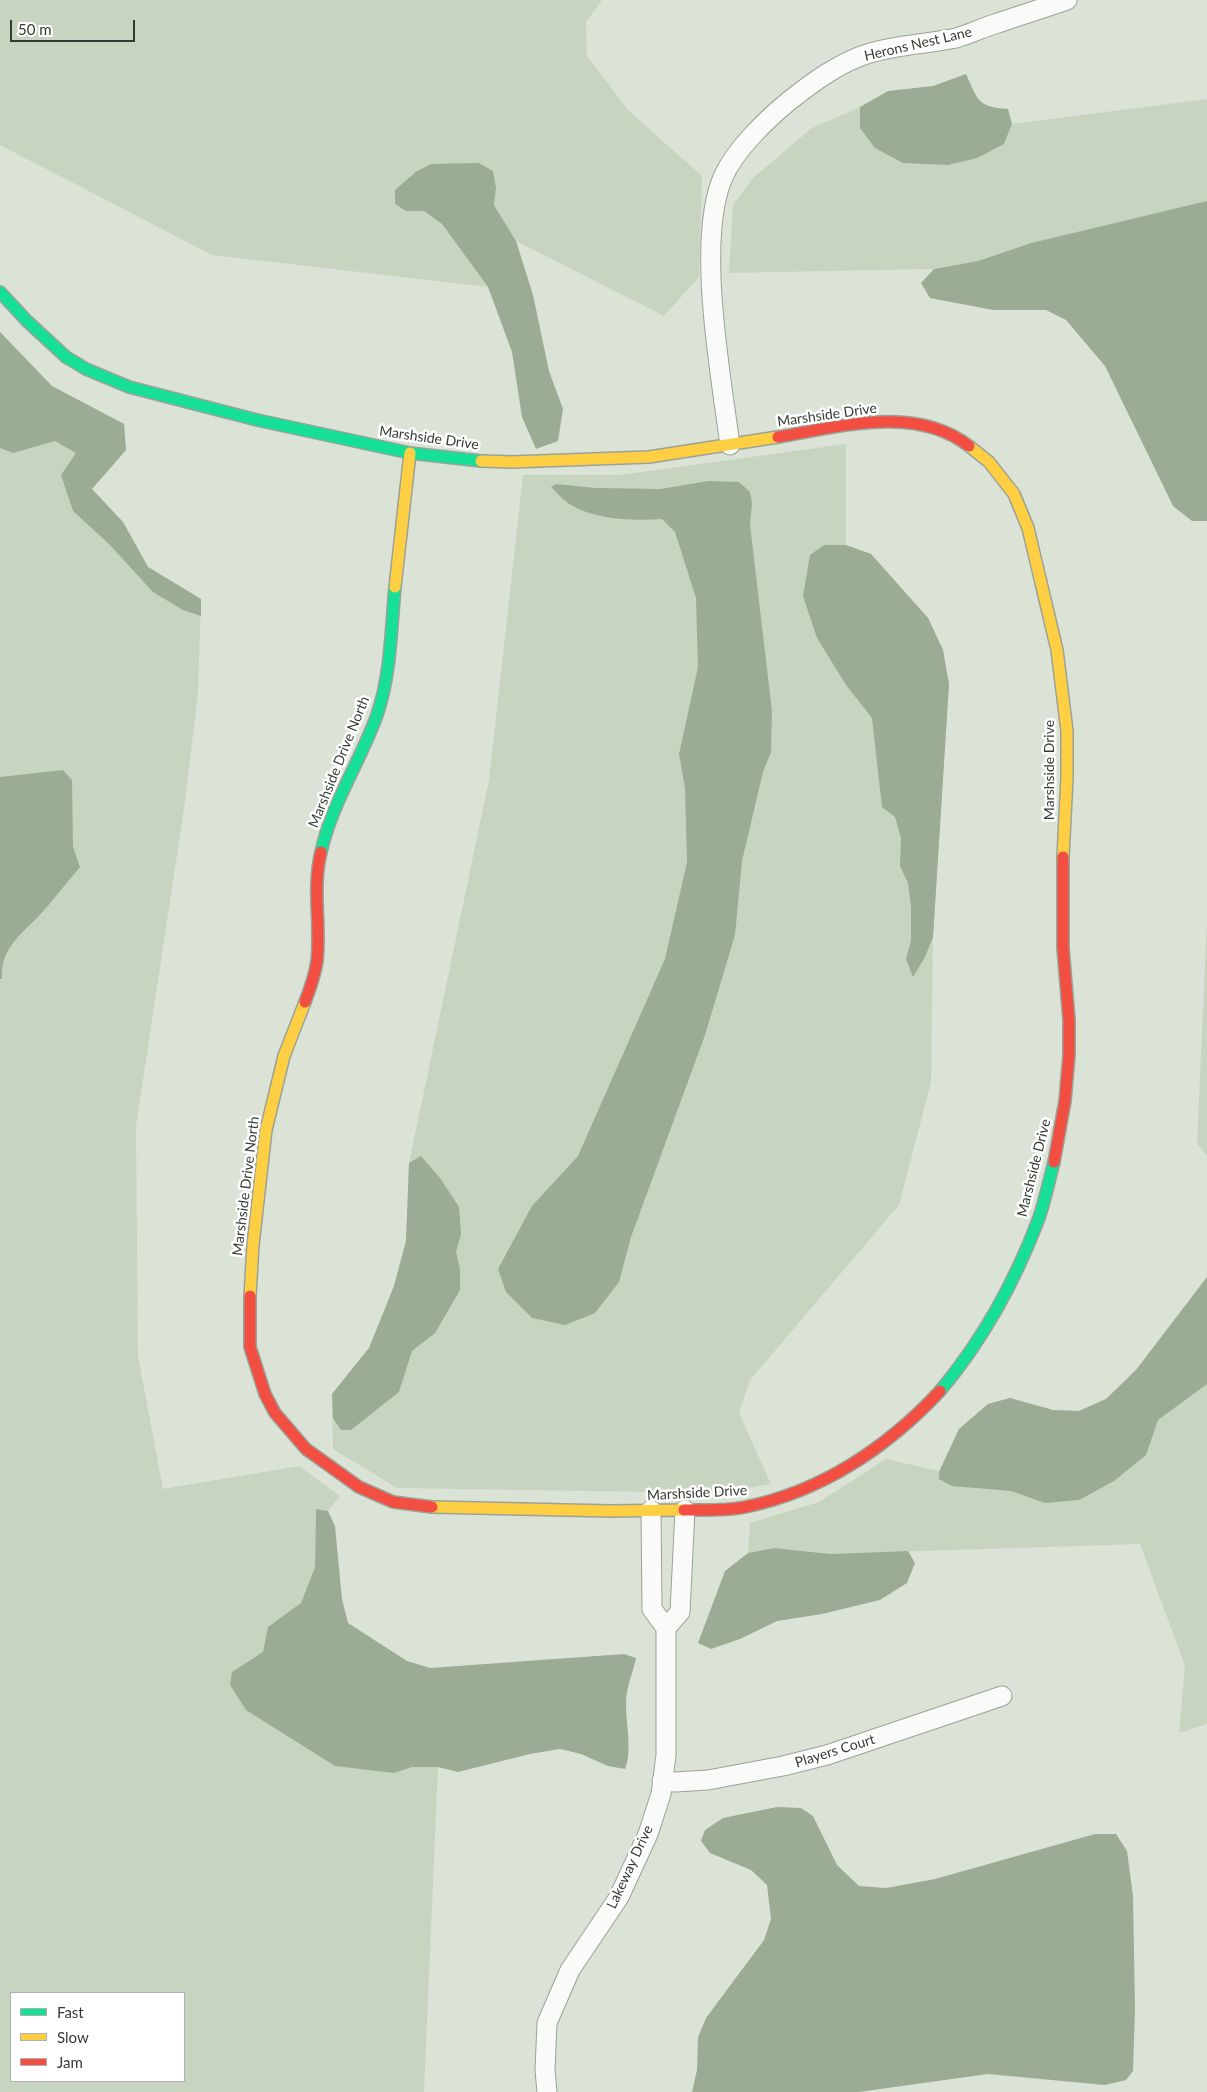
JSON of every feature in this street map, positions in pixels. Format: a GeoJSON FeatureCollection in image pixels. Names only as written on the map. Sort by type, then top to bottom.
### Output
{"type":"FeatureCollection","features":[{"type":"Feature","properties":{"kind":"street","name":"Herons Nest Lane"},"geometry":{"type":"LineString","coordinates":[[730,445],[715,322],[711,236],[715,202],[724,174],[746,143],[775,112],[802,90],[835,68],[868,54],[906,44],[956,38],[1067,0]]}},
{"type":"Feature","properties":{"kind":"street","name":"Marshside Drive"},"geometry":{"type":"LineString","coordinates":[[0,292],[27,321],[66,357],[86,369],[129,387],[257,420],[410,453],[479,461],[512,462],[649,457],[871,422],[913,422],[957,437],[989,462],[1014,494],[1028,528],[1057,650],[1066,732],[1067,777],[1062,874],[1063,948],[1069,1020],[1069,1055],[1065,1102],[1054,1161],[1039,1217],[1009,1285],[964,1364],[939,1394],[882,1445],[827,1479],[796,1492],[745,1507],[610,1511],[437,1508],[393,1502],[359,1487],[330,1466]]}},
{"type":"Feature","properties":{"kind":"street","name":"Marshside Drive North"},"geometry":{"type":"LineString","coordinates":[[330,1466],[306,1449],[275,1413],[265,1394],[254,1364],[250,1347],[249,1319],[253,1245],[266,1130],[284,1056],[312,982],[317,961],[315,893],[319,858],[329,820],[377,714],[386,678],[410,453]]}},
{"type":"Feature","properties":{"kind":"street"},"geometry":{"type":"LineString","coordinates":[[651,1510],[652,1609],[666,1628],[680,1612],[685,1510]]}},
{"type":"Feature","properties":{"kind":"street","name":"Lakeway Drive"},"geometry":{"type":"LineString","coordinates":[[547,2092],[544,2070],[547,2023],[570,1970],[619,1896],[648,1834],[661,1794],[666,1737],[666,1628]]}},
{"type":"Feature","properties":{"kind":"street","name":"Players Court"},"geometry":{"type":"LineString","coordinates":[[662,1781],[708,1780],[783,1766],[827,1755],[1002,1696]]}},
{"type":"Feature","properties":{"kind":"shaded area"},"geometry":{"type":"Polygon","coordinates":[[[0,0],[602,0],[586,22],[587,56],[628,110],[702,176],[699,277],[664,316],[516,241],[494,205],[496,188],[406,210],[424,211],[442,224],[488,287],[212,255],[0,145],[0,0]]]}},
{"type":"Feature","properties":{"kind":"shaded area"},"geometry":{"type":"Polygon","coordinates":[[[966,74],[976,96],[984,104],[1008,109],[1012,124],[1004,144],[977,158],[948,165],[903,163],[875,148],[860,128],[860,107],[888,91],[933,86],[966,74]]]}},
{"type":"Feature","properties":{"kind":"shaded area"},"geometry":{"type":"Polygon","coordinates":[[[1207,99],[1207,201],[1205,202],[1031,243],[978,261],[934,269],[729,273],[733,205],[754,177],[812,128],[860,107],[860,128],[1004,144],[1012,124],[1207,99]]]}},
{"type":"Feature","properties":{"kind":"shaded area"},"geometry":{"type":"Polygon","coordinates":[[[479,163],[493,171],[496,188],[494,205],[516,241],[533,295],[549,371],[563,409],[558,441],[536,449],[522,417],[512,352],[488,287],[442,224],[424,211],[406,211],[395,204],[395,190],[417,171],[431,164],[479,163]]]}},
{"type":"Feature","properties":{"kind":"shaded area"},"geometry":{"type":"Polygon","coordinates":[[[1207,201],[1207,521],[1192,521],[1173,506],[1105,366],[1066,320],[1046,310],[993,310],[930,298],[921,283],[934,269],[978,261],[1031,243],[1207,201]]]}},
{"type":"Feature","properties":{"kind":"shaded area"},"geometry":{"type":"Polygon","coordinates":[[[0,332],[52,386],[124,424],[126,450],[92,489],[123,522],[148,567],[201,599],[198,693],[185,802],[136,1126],[138,1356],[163,1489],[299,1466],[340,1496],[328,1511],[316,1509],[315,1567],[301,1603],[438,1767],[424,2092],[0,2092],[0,332]]]}},
{"type":"Feature","properties":{"kind":"shaded area"},"geometry":{"type":"Polygon","coordinates":[[[0,332],[52,386],[124,424],[126,450],[92,489],[123,522],[148,567],[201,599],[201,616],[183,610],[153,592],[109,544],[73,511],[61,475],[76,453],[55,441],[13,453],[0,448],[0,332]]]}},
{"type":"Feature","properties":{"kind":"shaded area"},"geometry":{"type":"Polygon","coordinates":[[[846,444],[846,545],[871,554],[928,618],[943,650],[949,684],[933,937],[931,1082],[899,1205],[750,1380],[739,1413],[771,1484],[718,1493],[397,1488],[333,1449],[332,1394],[369,1348],[394,1286],[406,1241],[409,1163],[489,780],[523,475],[620,475],[846,444]]]}},
{"type":"Feature","properties":{"kind":"shaded area"},"geometry":{"type":"Polygon","coordinates":[[[708,481],[739,482],[750,492],[752,503],[750,525],[772,711],[771,752],[763,772],[742,861],[735,935],[705,1035],[631,1237],[619,1282],[595,1313],[565,1325],[532,1318],[506,1292],[498,1269],[532,1206],[578,1156],[665,959],[687,862],[685,788],[679,754],[698,667],[696,598],[675,532],[662,519],[639,520],[592,514],[571,505],[551,487],[556,484],[596,488],[660,489],[708,481]]]}},
{"type":"Feature","properties":{"kind":"shaded area"},"geometry":{"type":"Polygon","coordinates":[[[824,545],[846,545],[871,554],[928,618],[943,650],[949,684],[933,937],[925,957],[913,977],[906,959],[911,941],[911,907],[908,883],[900,866],[901,838],[895,817],[882,807],[872,718],[846,685],[817,638],[803,596],[810,555],[824,545]]]}},
{"type":"Feature","properties":{"kind":"shaded area"},"geometry":{"type":"Polygon","coordinates":[[[63,770],[72,780],[73,847],[80,867],[43,912],[12,944],[4,960],[2,979],[0,979],[0,777],[63,770]]]}},
{"type":"Feature","properties":{"kind":"shaded area"},"geometry":{"type":"Polygon","coordinates":[[[1207,919],[1207,1156],[1197,1143],[1207,919]]]}},
{"type":"Feature","properties":{"kind":"shaded area"},"geometry":{"type":"Polygon","coordinates":[[[421,1156],[440,1178],[459,1207],[461,1234],[456,1252],[460,1269],[460,1290],[435,1333],[412,1351],[399,1392],[351,1430],[341,1430],[333,1418],[332,1394],[369,1348],[394,1286],[406,1241],[409,1163],[421,1156]]]}},
{"type":"Feature","properties":{"kind":"shaded area"},"geometry":{"type":"Polygon","coordinates":[[[1207,1277],[1207,1724],[1179,1733],[1185,1666],[1140,1544],[831,1554],[774,1548],[748,1553],[750,1523],[819,1502],[886,1459],[939,1471],[959,1429],[988,1404],[1010,1398],[1053,1410],[1079,1411],[1106,1399],[1136,1370],[1207,1277]]]}},
{"type":"Feature","properties":{"kind":"shaded area"},"geometry":{"type":"Polygon","coordinates":[[[1207,1277],[1207,1384],[1158,1420],[1146,1455],[1114,1481],[1079,1500],[1045,1503],[1011,1491],[952,1486],[939,1479],[939,1472],[959,1429],[988,1404],[1010,1398],[1053,1410],[1079,1411],[1106,1399],[1136,1370],[1207,1277]]]}},
{"type":"Feature","properties":{"kind":"shaded area"},"geometry":{"type":"Polygon","coordinates":[[[316,1509],[328,1511],[335,1526],[342,1599],[348,1623],[407,1661],[430,1668],[624,1654],[636,1658],[626,1701],[629,1751],[625,1769],[608,1766],[581,1754],[560,1749],[530,1754],[458,1772],[438,1767],[412,1767],[394,1773],[335,1766],[246,1710],[230,1685],[232,1672],[263,1652],[268,1627],[301,1603],[315,1567],[316,1509]]]}},
{"type":"Feature","properties":{"kind":"shaded area"},"geometry":{"type":"Polygon","coordinates":[[[774,1548],[831,1554],[908,1551],[915,1563],[907,1583],[880,1600],[822,1614],[777,1621],[740,1639],[711,1649],[698,1643],[725,1571],[748,1553],[774,1548]]]}},
{"type":"Feature","properties":{"kind":"shaded area"},"geometry":{"type":"Polygon","coordinates":[[[777,1807],[801,1808],[813,1816],[837,1865],[859,1886],[886,1888],[935,1879],[1095,1834],[1116,1834],[1127,1851],[1133,1896],[1135,2009],[1133,2071],[1126,2080],[1105,2085],[988,2074],[859,2092],[692,2092],[697,2070],[698,2037],[706,2018],[764,1940],[771,1919],[767,1885],[751,1870],[710,1853],[701,1841],[705,1830],[723,1818],[777,1807]]]}},
{"type":"Feature","properties":{"kind":"traffic: fast"},"geometry":{"type":"LineString","coordinates":[[0,292],[27,321],[66,357],[86,369],[129,387],[257,420],[410,453],[481,461]]}},
{"type":"Feature","properties":{"kind":"traffic: fast"},"geometry":{"type":"LineString","coordinates":[[321,852],[332,817],[370,732],[382,699],[390,651],[395,587]]}},
{"type":"Feature","properties":{"kind":"traffic: fast"},"geometry":{"type":"LineString","coordinates":[[940,1391],[984,1330],[1020,1264],[1039,1218],[1054,1162]]}},
{"type":"Feature","properties":{"kind":"traffic: slow"},"geometry":{"type":"LineString","coordinates":[[481,461],[512,462],[649,457],[778,437]]}},
{"type":"Feature","properties":{"kind":"traffic: slow"},"geometry":{"type":"LineString","coordinates":[[969,446],[989,462],[1014,494],[1028,528],[1057,650],[1067,731],[1063,857]]}},
{"type":"Feature","properties":{"kind":"traffic: slow"},"geometry":{"type":"LineString","coordinates":[[395,587],[410,453]]}},
{"type":"Feature","properties":{"kind":"traffic: slow"},"geometry":{"type":"LineString","coordinates":[[250,1296],[253,1245],[266,1130],[284,1056],[305,1002]]}},
{"type":"Feature","properties":{"kind":"traffic: slow"},"geometry":{"type":"LineString","coordinates":[[432,1507],[610,1511],[684,1510]]}},
{"type":"Feature","properties":{"kind":"traffic: jam"},"geometry":{"type":"LineString","coordinates":[[778,437],[851,424],[901,422],[925,425],[948,433],[969,446]]}},
{"type":"Feature","properties":{"kind":"traffic: jam"},"geometry":{"type":"LineString","coordinates":[[305,1002],[314,977],[317,961],[317,880],[321,852]]}},
{"type":"Feature","properties":{"kind":"traffic: jam"},"geometry":{"type":"LineString","coordinates":[[1054,1162],[1065,1101],[1069,1055],[1069,1020],[1063,948],[1063,857]]}},
{"type":"Feature","properties":{"kind":"traffic: jam"},"geometry":{"type":"LineString","coordinates":[[250,1296],[250,1347],[265,1394],[275,1413],[306,1449],[359,1487],[393,1502],[432,1507]]}},
{"type":"Feature","properties":{"kind":"traffic: jam"},"geometry":{"type":"LineString","coordinates":[[684,1510],[723,1510],[745,1507],[773,1500],[826,1478],[851,1464],[898,1431],[940,1391]]}}]}
